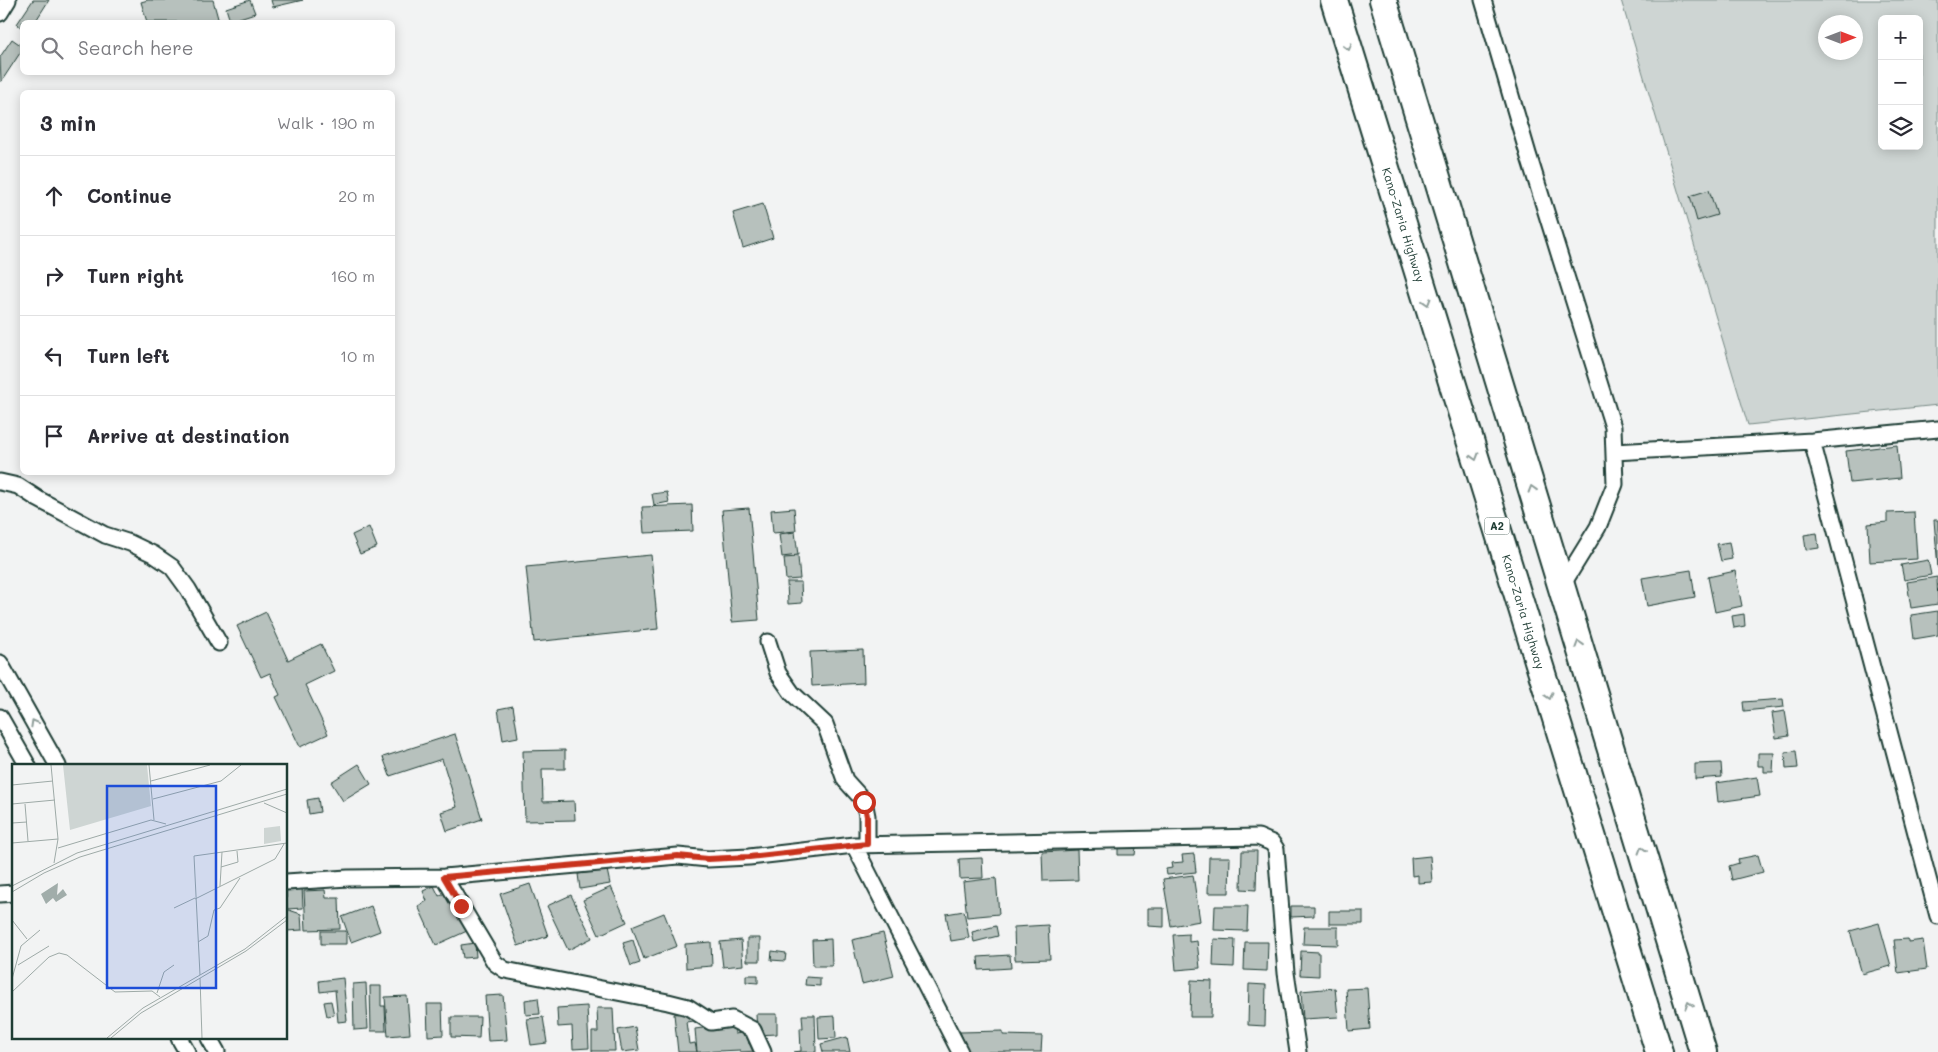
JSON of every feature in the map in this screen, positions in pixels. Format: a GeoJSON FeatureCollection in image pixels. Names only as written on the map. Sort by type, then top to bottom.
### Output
{"type":"FeatureCollection","features":[{"type":"Feature","properties":{"kind":"highway","name":"Kano-Zaria Highway"},"geometry":{"type":"LineString","coordinates":[[1334,0],[1659,1052]]}},
{"type":"Feature","properties":{"kind":"highway"},"geometry":{"type":"LineString","coordinates":[[1383,0],[1703,1052]]}},
{"type":"Feature","properties":{"kind":"street"},"geometry":{"type":"LineString","coordinates":[[0,13],[8,0]]}},
{"type":"Feature","properties":{"kind":"street"},"geometry":{"type":"LineString","coordinates":[[1483,0],[1613,426],[1615,484],[1598,526],[1562,587]]}},
{"type":"Feature","properties":{"kind":"street"},"geometry":{"type":"LineString","coordinates":[[1614,452],[1812,442],[1938,429]]}},
{"type":"Feature","properties":{"kind":"street"},"geometry":{"type":"LineString","coordinates":[[1812,442],[1938,916]]}},
{"type":"Feature","properties":{"kind":"street"},"geometry":{"type":"LineString","coordinates":[[0,482],[18,486],[38,499],[105,535],[130,543],[154,554],[172,568],[188,589],[218,643]]}},
{"type":"Feature","properties":{"kind":"street"},"geometry":{"type":"LineString","coordinates":[[768,642],[778,673],[792,693],[825,724],[846,780],[864,802],[867,816],[860,845],[960,1052]]}},
{"type":"Feature","properties":{"kind":"street"},"geometry":{"type":"LineString","coordinates":[[0,663],[57,764]]}},
{"type":"Feature","properties":{"kind":"street"},"geometry":{"type":"LineString","coordinates":[[0,717],[27,764]]}},
{"type":"Feature","properties":{"kind":"street"},"geometry":{"type":"LineString","coordinates":[[288,882],[348,878],[444,877],[678,856],[708,859],[749,857],[860,845],[1258,837],[1272,843],[1276,849],[1286,973],[1298,1052]]}},
{"type":"Feature","properties":{"kind":"street"},"geometry":{"type":"LineString","coordinates":[[444,877],[495,964],[505,970],[688,1007],[711,1022],[732,1019],[753,1030],[763,1052]]}},
{"type":"Feature","properties":{"kind":"street"},"geometry":{"type":"LineString","coordinates":[[180,1040],[187,1052]]}},
{"type":"Feature","properties":{"kind":"street"},"geometry":{"type":"LineString","coordinates":[[211,1040],[217,1052]]}},
{"type":"Feature","properties":{"kind":"shaded area"},"geometry":{"type":"Polygon","coordinates":[[[1621,0],[1938,0],[1938,405],[1748,425],[1621,0]]]}},
{"type":"Feature","properties":{"kind":"building"},"geometry":{"type":"Polygon","coordinates":[[[33,0],[49,0],[36,20],[20,20],[20,26],[17,24],[33,0]]]}},
{"type":"Feature","properties":{"kind":"building"},"geometry":{"type":"Polygon","coordinates":[[[148,0],[213,0],[218,20],[146,20],[141,2],[148,0]]]}},
{"type":"Feature","properties":{"kind":"building"},"geometry":{"type":"Polygon","coordinates":[[[250,0],[255,13],[230,20],[226,8],[250,0]]]}},
{"type":"Feature","properties":{"kind":"building"},"geometry":{"type":"Polygon","coordinates":[[[271,0],[303,0],[273,7],[271,0]]]}},
{"type":"Feature","properties":{"kind":"building"},"geometry":{"type":"Polygon","coordinates":[[[12,39],[20,45],[20,53],[1,82],[0,57],[12,39]]]}},
{"type":"Feature","properties":{"kind":"building"},"geometry":{"type":"Polygon","coordinates":[[[1709,190],[1717,215],[1697,221],[1690,196],[1709,190]]]}},
{"type":"Feature","properties":{"kind":"building"},"geometry":{"type":"Polygon","coordinates":[[[763,204],[773,238],[743,248],[733,213],[763,204]]]}},
{"type":"Feature","properties":{"kind":"building"},"geometry":{"type":"Polygon","coordinates":[[[1897,445],[1900,478],[1850,483],[1846,451],[1897,445]]]}},
{"type":"Feature","properties":{"kind":"building"},"geometry":{"type":"Polygon","coordinates":[[[667,492],[669,502],[654,505],[652,494],[667,492]]]}},
{"type":"Feature","properties":{"kind":"building"},"geometry":{"type":"Polygon","coordinates":[[[692,505],[693,531],[644,533],[642,507],[692,505]]]}},
{"type":"Feature","properties":{"kind":"building"},"geometry":{"type":"Polygon","coordinates":[[[749,508],[759,620],[732,622],[722,510],[749,508]]]}},
{"type":"Feature","properties":{"kind":"building"},"geometry":{"type":"Polygon","coordinates":[[[794,508],[796,531],[773,533],[771,510],[794,508]]]}},
{"type":"Feature","properties":{"kind":"building"},"geometry":{"type":"Polygon","coordinates":[[[1914,512],[1917,559],[1870,562],[1868,524],[1887,522],[1887,513],[1914,512]]]}},
{"type":"Feature","properties":{"kind":"building"},"geometry":{"type":"Polygon","coordinates":[[[1934,520],[1938,520],[1938,568],[1934,520]]]}},
{"type":"Feature","properties":{"kind":"building"},"geometry":{"type":"Polygon","coordinates":[[[369,527],[377,547],[360,554],[352,535],[369,527]]]}},
{"type":"Feature","properties":{"kind":"building"},"geometry":{"type":"Polygon","coordinates":[[[795,532],[798,555],[782,557],[779,534],[795,532]]]}},
{"type":"Feature","properties":{"kind":"building"},"geometry":{"type":"Polygon","coordinates":[[[1817,533],[1819,548],[1806,550],[1804,535],[1817,533]]]}},
{"type":"Feature","properties":{"kind":"building"},"geometry":{"type":"Polygon","coordinates":[[[1729,542],[1732,559],[1721,561],[1717,544],[1729,542]]]}},
{"type":"Feature","properties":{"kind":"building"},"geometry":{"type":"Polygon","coordinates":[[[651,555],[658,629],[534,642],[526,567],[651,555]]]}},
{"type":"Feature","properties":{"kind":"building"},"geometry":{"type":"Polygon","coordinates":[[[798,557],[800,579],[786,580],[784,558],[798,557]]]}},
{"type":"Feature","properties":{"kind":"building"},"geometry":{"type":"Polygon","coordinates":[[[1928,560],[1931,575],[1904,580],[1901,565],[1928,560]]]}},
{"type":"Feature","properties":{"kind":"building"},"geometry":{"type":"Polygon","coordinates":[[[1691,570],[1695,597],[1647,606],[1642,578],[1691,570]]]}},
{"type":"Feature","properties":{"kind":"building"},"geometry":{"type":"Polygon","coordinates":[[[1735,571],[1742,606],[1715,612],[1708,577],[1735,571]]]}},
{"type":"Feature","properties":{"kind":"building"},"geometry":{"type":"Polygon","coordinates":[[[1937,577],[1938,604],[1911,608],[1907,582],[1937,577]]]}},
{"type":"Feature","properties":{"kind":"building"},"geometry":{"type":"Polygon","coordinates":[[[787,582],[801,582],[802,603],[788,604],[787,582]]]}},
{"type":"Feature","properties":{"kind":"building"},"geometry":{"type":"Polygon","coordinates":[[[1938,611],[1938,635],[1914,639],[1911,615],[1938,611]]]}},
{"type":"Feature","properties":{"kind":"building"},"geometry":{"type":"Polygon","coordinates":[[[266,612],[288,660],[321,644],[334,671],[305,685],[328,734],[300,747],[276,697],[280,695],[270,673],[261,677],[237,626],[266,612]]]}},
{"type":"Feature","properties":{"kind":"building"},"geometry":{"type":"Polygon","coordinates":[[[1744,614],[1745,626],[1734,628],[1732,616],[1744,614]]]}},
{"type":"Feature","properties":{"kind":"building"},"geometry":{"type":"Polygon","coordinates":[[[863,650],[864,683],[812,686],[810,652],[863,650]]]}},
{"type":"Feature","properties":{"kind":"building"},"geometry":{"type":"Polygon","coordinates":[[[1783,699],[1784,707],[1744,711],[1743,702],[1783,699]]]}},
{"type":"Feature","properties":{"kind":"building"},"geometry":{"type":"Polygon","coordinates":[[[513,706],[518,737],[503,740],[498,709],[513,706]]]}},
{"type":"Feature","properties":{"kind":"building"},"geometry":{"type":"Polygon","coordinates":[[[1785,711],[1789,736],[1776,738],[1772,713],[1785,711]]]}},
{"type":"Feature","properties":{"kind":"building"},"geometry":{"type":"Polygon","coordinates":[[[455,734],[482,819],[447,831],[441,812],[457,807],[442,759],[390,776],[383,757],[455,734]]]}},
{"type":"Feature","properties":{"kind":"building"},"geometry":{"type":"Polygon","coordinates":[[[565,750],[565,769],[542,769],[543,802],[574,801],[575,820],[525,821],[523,751],[565,750]]]}},
{"type":"Feature","properties":{"kind":"building"},"geometry":{"type":"Polygon","coordinates":[[[1796,751],[1798,768],[1786,769],[1785,752],[1796,751]]]}},
{"type":"Feature","properties":{"kind":"building"},"geometry":{"type":"Polygon","coordinates":[[[1758,753],[1774,753],[1773,772],[1764,772],[1764,766],[1758,766],[1758,753]]]}},
{"type":"Feature","properties":{"kind":"building"},"geometry":{"type":"Polygon","coordinates":[[[1721,763],[1722,777],[1695,779],[1695,764],[1721,763]]]}},
{"type":"Feature","properties":{"kind":"building"},"geometry":{"type":"Polygon","coordinates":[[[359,764],[371,784],[343,801],[331,782],[359,764]]]}},
{"type":"Feature","properties":{"kind":"building"},"geometry":{"type":"Polygon","coordinates":[[[1757,777],[1760,796],[1718,802],[1716,783],[1757,777]]]}},
{"type":"Feature","properties":{"kind":"building"},"geometry":{"type":"Polygon","coordinates":[[[318,798],[320,812],[309,814],[307,800],[318,798]]]}},
{"type":"Feature","properties":{"kind":"building"},"geometry":{"type":"Polygon","coordinates":[[[1118,846],[1136,847],[1135,855],[1118,855],[1118,846]]]}},
{"type":"Feature","properties":{"kind":"building"},"geometry":{"type":"Polygon","coordinates":[[[1077,850],[1078,880],[1043,881],[1042,852],[1077,850]]]}},
{"type":"Feature","properties":{"kind":"building"},"geometry":{"type":"Polygon","coordinates":[[[1242,851],[1257,851],[1256,890],[1241,889],[1242,851]]]}},
{"type":"Feature","properties":{"kind":"building"},"geometry":{"type":"Polygon","coordinates":[[[1194,854],[1196,872],[1167,875],[1166,869],[1172,868],[1171,863],[1183,862],[1182,855],[1194,854]]]}},
{"type":"Feature","properties":{"kind":"building"},"geometry":{"type":"Polygon","coordinates":[[[1758,855],[1763,872],[1732,880],[1729,866],[1739,863],[1738,859],[1758,855]]]}},
{"type":"Feature","properties":{"kind":"building"},"geometry":{"type":"Polygon","coordinates":[[[1430,856],[1432,882],[1418,883],[1418,875],[1412,876],[1411,858],[1430,856]]]}},
{"type":"Feature","properties":{"kind":"building"},"geometry":{"type":"Polygon","coordinates":[[[1209,857],[1230,857],[1229,893],[1208,893],[1209,857]]]}},
{"type":"Feature","properties":{"kind":"building"},"geometry":{"type":"Polygon","coordinates":[[[982,858],[983,878],[960,879],[959,859],[982,858]]]}},
{"type":"Feature","properties":{"kind":"building"},"geometry":{"type":"Polygon","coordinates":[[[607,870],[610,884],[580,889],[578,874],[607,870]]]}},
{"type":"Feature","properties":{"kind":"building"},"geometry":{"type":"Polygon","coordinates":[[[1193,875],[1200,921],[1171,926],[1163,879],[1193,875]]]}},
{"type":"Feature","properties":{"kind":"building"},"geometry":{"type":"Polygon","coordinates":[[[996,878],[999,914],[967,917],[963,882],[996,878]]]}},
{"type":"Feature","properties":{"kind":"building"},"geometry":{"type":"Polygon","coordinates":[[[530,884],[548,936],[518,946],[500,894],[530,884]]]}},
{"type":"Feature","properties":{"kind":"building"},"geometry":{"type":"Polygon","coordinates":[[[302,886],[303,908],[288,909],[288,887],[302,886]]]}},
{"type":"Feature","properties":{"kind":"building"},"geometry":{"type":"Polygon","coordinates":[[[434,886],[439,896],[448,891],[467,931],[436,945],[418,906],[427,901],[423,891],[434,886]]]}},
{"type":"Feature","properties":{"kind":"building"},"geometry":{"type":"Polygon","coordinates":[[[611,887],[627,922],[599,935],[583,900],[611,887]]]}},
{"type":"Feature","properties":{"kind":"building"},"geometry":{"type":"Polygon","coordinates":[[[325,890],[326,898],[339,898],[340,929],[306,930],[304,891],[325,890]]]}},
{"type":"Feature","properties":{"kind":"building"},"geometry":{"type":"Polygon","coordinates":[[[571,895],[592,938],[568,950],[547,906],[571,895]]]}},
{"type":"Feature","properties":{"kind":"building"},"geometry":{"type":"Polygon","coordinates":[[[371,906],[380,931],[351,942],[342,917],[371,906]]]}},
{"type":"Feature","properties":{"kind":"building"},"geometry":{"type":"Polygon","coordinates":[[[1215,906],[1248,906],[1247,931],[1214,930],[1215,906]]]}},
{"type":"Feature","properties":{"kind":"building"},"geometry":{"type":"Polygon","coordinates":[[[1291,906],[1314,906],[1314,916],[1291,917],[1291,906]]]}},
{"type":"Feature","properties":{"kind":"building"},"geometry":{"type":"Polygon","coordinates":[[[1148,908],[1164,908],[1164,927],[1148,926],[1148,908]]]}},
{"type":"Feature","properties":{"kind":"building"},"geometry":{"type":"Polygon","coordinates":[[[288,910],[301,914],[302,930],[288,931],[288,910]]]}},
{"type":"Feature","properties":{"kind":"building"},"geometry":{"type":"Polygon","coordinates":[[[964,911],[969,938],[951,941],[946,914],[964,911]]]}},
{"type":"Feature","properties":{"kind":"building"},"geometry":{"type":"Polygon","coordinates":[[[1329,911],[1363,911],[1363,924],[1329,924],[1329,911]]]}},
{"type":"Feature","properties":{"kind":"building"},"geometry":{"type":"Polygon","coordinates":[[[664,913],[677,946],[644,959],[632,926],[664,913]]]}},
{"type":"Feature","properties":{"kind":"building"},"geometry":{"type":"Polygon","coordinates":[[[1879,923],[1891,966],[1862,974],[1850,931],[1879,923]]]}},
{"type":"Feature","properties":{"kind":"building"},"geometry":{"type":"Polygon","coordinates":[[[1048,925],[1050,959],[1015,960],[1014,927],[1048,925]]]}},
{"type":"Feature","properties":{"kind":"building"},"geometry":{"type":"Polygon","coordinates":[[[996,926],[998,936],[974,942],[972,932],[996,926]]]}},
{"type":"Feature","properties":{"kind":"building"},"geometry":{"type":"Polygon","coordinates":[[[1304,927],[1338,927],[1338,945],[1303,944],[1304,927]]]}},
{"type":"Feature","properties":{"kind":"building"},"geometry":{"type":"Polygon","coordinates":[[[321,931],[346,931],[346,944],[321,944],[321,931]]]}},
{"type":"Feature","properties":{"kind":"building"},"geometry":{"type":"Polygon","coordinates":[[[883,933],[894,976],[862,984],[852,940],[883,933]]]}},
{"type":"Feature","properties":{"kind":"building"},"geometry":{"type":"Polygon","coordinates":[[[1189,934],[1189,942],[1197,941],[1200,968],[1176,970],[1173,935],[1189,934]]]}},
{"type":"Feature","properties":{"kind":"building"},"geometry":{"type":"Polygon","coordinates":[[[747,938],[760,938],[760,961],[747,961],[747,938]]]}},
{"type":"Feature","properties":{"kind":"building"},"geometry":{"type":"Polygon","coordinates":[[[831,939],[832,966],[813,966],[812,940],[831,939]]]}},
{"type":"Feature","properties":{"kind":"building"},"geometry":{"type":"Polygon","coordinates":[[[1214,939],[1235,940],[1234,967],[1213,966],[1214,939]]]}},
{"type":"Feature","properties":{"kind":"building"},"geometry":{"type":"Polygon","coordinates":[[[1908,939],[1908,942],[1923,940],[1927,969],[1898,973],[1894,940],[1908,939]]]}},
{"type":"Feature","properties":{"kind":"building"},"geometry":{"type":"Polygon","coordinates":[[[633,940],[640,963],[631,966],[623,943],[633,940]]]}},
{"type":"Feature","properties":{"kind":"building"},"geometry":{"type":"Polygon","coordinates":[[[741,940],[743,965],[723,967],[720,942],[741,940]]]}},
{"type":"Feature","properties":{"kind":"building"},"geometry":{"type":"Polygon","coordinates":[[[711,942],[712,966],[686,968],[685,944],[711,942]]]}},
{"type":"Feature","properties":{"kind":"building"},"geometry":{"type":"Polygon","coordinates":[[[1245,942],[1268,942],[1267,971],[1244,970],[1245,942]]]}},
{"type":"Feature","properties":{"kind":"building"},"geometry":{"type":"Polygon","coordinates":[[[475,943],[476,957],[463,958],[461,945],[475,943]]]}},
{"type":"Feature","properties":{"kind":"building"},"geometry":{"type":"Polygon","coordinates":[[[772,951],[786,953],[785,961],[771,960],[772,951]]]}},
{"type":"Feature","properties":{"kind":"building"},"geometry":{"type":"Polygon","coordinates":[[[1301,951],[1319,952],[1319,976],[1300,975],[1301,951]]]}},
{"type":"Feature","properties":{"kind":"building"},"geometry":{"type":"Polygon","coordinates":[[[1010,955],[1011,968],[979,970],[978,957],[1010,955]]]}},
{"type":"Feature","properties":{"kind":"building"},"geometry":{"type":"Polygon","coordinates":[[[746,975],[758,975],[758,983],[746,982],[746,975]]]}},
{"type":"Feature","properties":{"kind":"building"},"geometry":{"type":"Polygon","coordinates":[[[806,977],[820,978],[820,986],[805,985],[806,977]]]}},
{"type":"Feature","properties":{"kind":"building"},"geometry":{"type":"Polygon","coordinates":[[[343,978],[347,1021],[338,1022],[335,990],[320,992],[319,981],[343,978]]]}},
{"type":"Feature","properties":{"kind":"building"},"geometry":{"type":"Polygon","coordinates":[[[1191,980],[1212,981],[1211,1017],[1190,1017],[1191,980]]]}},
{"type":"Feature","properties":{"kind":"building"},"geometry":{"type":"Polygon","coordinates":[[[366,983],[368,1029],[354,1030],[353,984],[366,983]]]}},
{"type":"Feature","properties":{"kind":"building"},"geometry":{"type":"Polygon","coordinates":[[[1249,984],[1266,985],[1265,1026],[1248,1025],[1249,984]]]}},
{"type":"Feature","properties":{"kind":"building"},"geometry":{"type":"Polygon","coordinates":[[[370,986],[381,986],[381,1006],[385,1006],[386,1031],[371,1031],[370,986]]]}},
{"type":"Feature","properties":{"kind":"building"},"geometry":{"type":"Polygon","coordinates":[[[1335,988],[1338,1017],[1303,1019],[1301,991],[1335,988]]]}},
{"type":"Feature","properties":{"kind":"building"},"geometry":{"type":"Polygon","coordinates":[[[1367,988],[1370,1029],[1349,1031],[1346,989],[1367,988]]]}},
{"type":"Feature","properties":{"kind":"building"},"geometry":{"type":"Polygon","coordinates":[[[503,995],[507,1040],[488,1041],[485,996],[503,995]]]}},
{"type":"Feature","properties":{"kind":"building"},"geometry":{"type":"Polygon","coordinates":[[[407,996],[410,1034],[388,1036],[385,997],[407,996]]]}},
{"type":"Feature","properties":{"kind":"building"},"geometry":{"type":"Polygon","coordinates":[[[538,998],[540,1014],[526,1015],[525,1000],[538,998]]]}},
{"type":"Feature","properties":{"kind":"building"},"geometry":{"type":"Polygon","coordinates":[[[331,1001],[334,1015],[327,1016],[324,1002],[331,1001]]]}},
{"type":"Feature","properties":{"kind":"building"},"geometry":{"type":"Polygon","coordinates":[[[427,1004],[442,1004],[443,1035],[428,1036],[427,1004]]]}},
{"type":"Feature","properties":{"kind":"building"},"geometry":{"type":"Polygon","coordinates":[[[587,1006],[589,1048],[573,1049],[572,1026],[558,1027],[557,1008],[587,1006]]]}},
{"type":"Feature","properties":{"kind":"building"},"geometry":{"type":"Polygon","coordinates":[[[597,1008],[613,1008],[615,1051],[592,1051],[592,1032],[598,1032],[597,1008]]]}},
{"type":"Feature","properties":{"kind":"building"},"geometry":{"type":"Polygon","coordinates":[[[692,1012],[693,1021],[686,1022],[689,1044],[695,1043],[697,1052],[678,1052],[674,1014],[692,1012]]]}},
{"type":"Feature","properties":{"kind":"building"},"geometry":{"type":"Polygon","coordinates":[[[756,1014],[777,1014],[777,1034],[757,1035],[756,1014]]]}},
{"type":"Feature","properties":{"kind":"building"},"geometry":{"type":"Polygon","coordinates":[[[802,1015],[815,1015],[816,1052],[794,1052],[801,1051],[800,1028],[803,1028],[802,1015]]]}},
{"type":"Feature","properties":{"kind":"building"},"geometry":{"type":"Polygon","coordinates":[[[835,1016],[836,1038],[819,1039],[818,1017],[835,1016]]]}},
{"type":"Feature","properties":{"kind":"building"},"geometry":{"type":"Polygon","coordinates":[[[451,1017],[480,1017],[479,1038],[451,1037],[451,1017]]]}},
{"type":"Feature","properties":{"kind":"building"},"geometry":{"type":"Polygon","coordinates":[[[543,1017],[547,1043],[531,1045],[527,1019],[543,1017]]]}},
{"type":"Feature","properties":{"kind":"building"},"geometry":{"type":"Polygon","coordinates":[[[734,1024],[735,1034],[748,1032],[749,1044],[757,1043],[758,1051],[697,1052],[695,1029],[734,1024]]]}},
{"type":"Feature","properties":{"kind":"building"},"geometry":{"type":"Polygon","coordinates":[[[635,1027],[639,1050],[622,1052],[618,1030],[635,1027]]]}},
{"type":"Feature","properties":{"kind":"building"},"geometry":{"type":"Polygon","coordinates":[[[1003,1031],[1003,1035],[1042,1036],[1041,1052],[968,1052],[960,1032],[1003,1031]]]}},
{"type":"Feature","properties":{"kind":"building"},"geometry":{"type":"Polygon","coordinates":[[[847,1037],[850,1052],[823,1052],[821,1044],[847,1037]]]}},
{"type":"Feature","properties":{"kind":"route"},"geometry":{"type":"LineString","coordinates":[[461,906],[444,877],[678,856],[708,859],[749,857],[867,844],[867,816],[864,802]]}}]}
